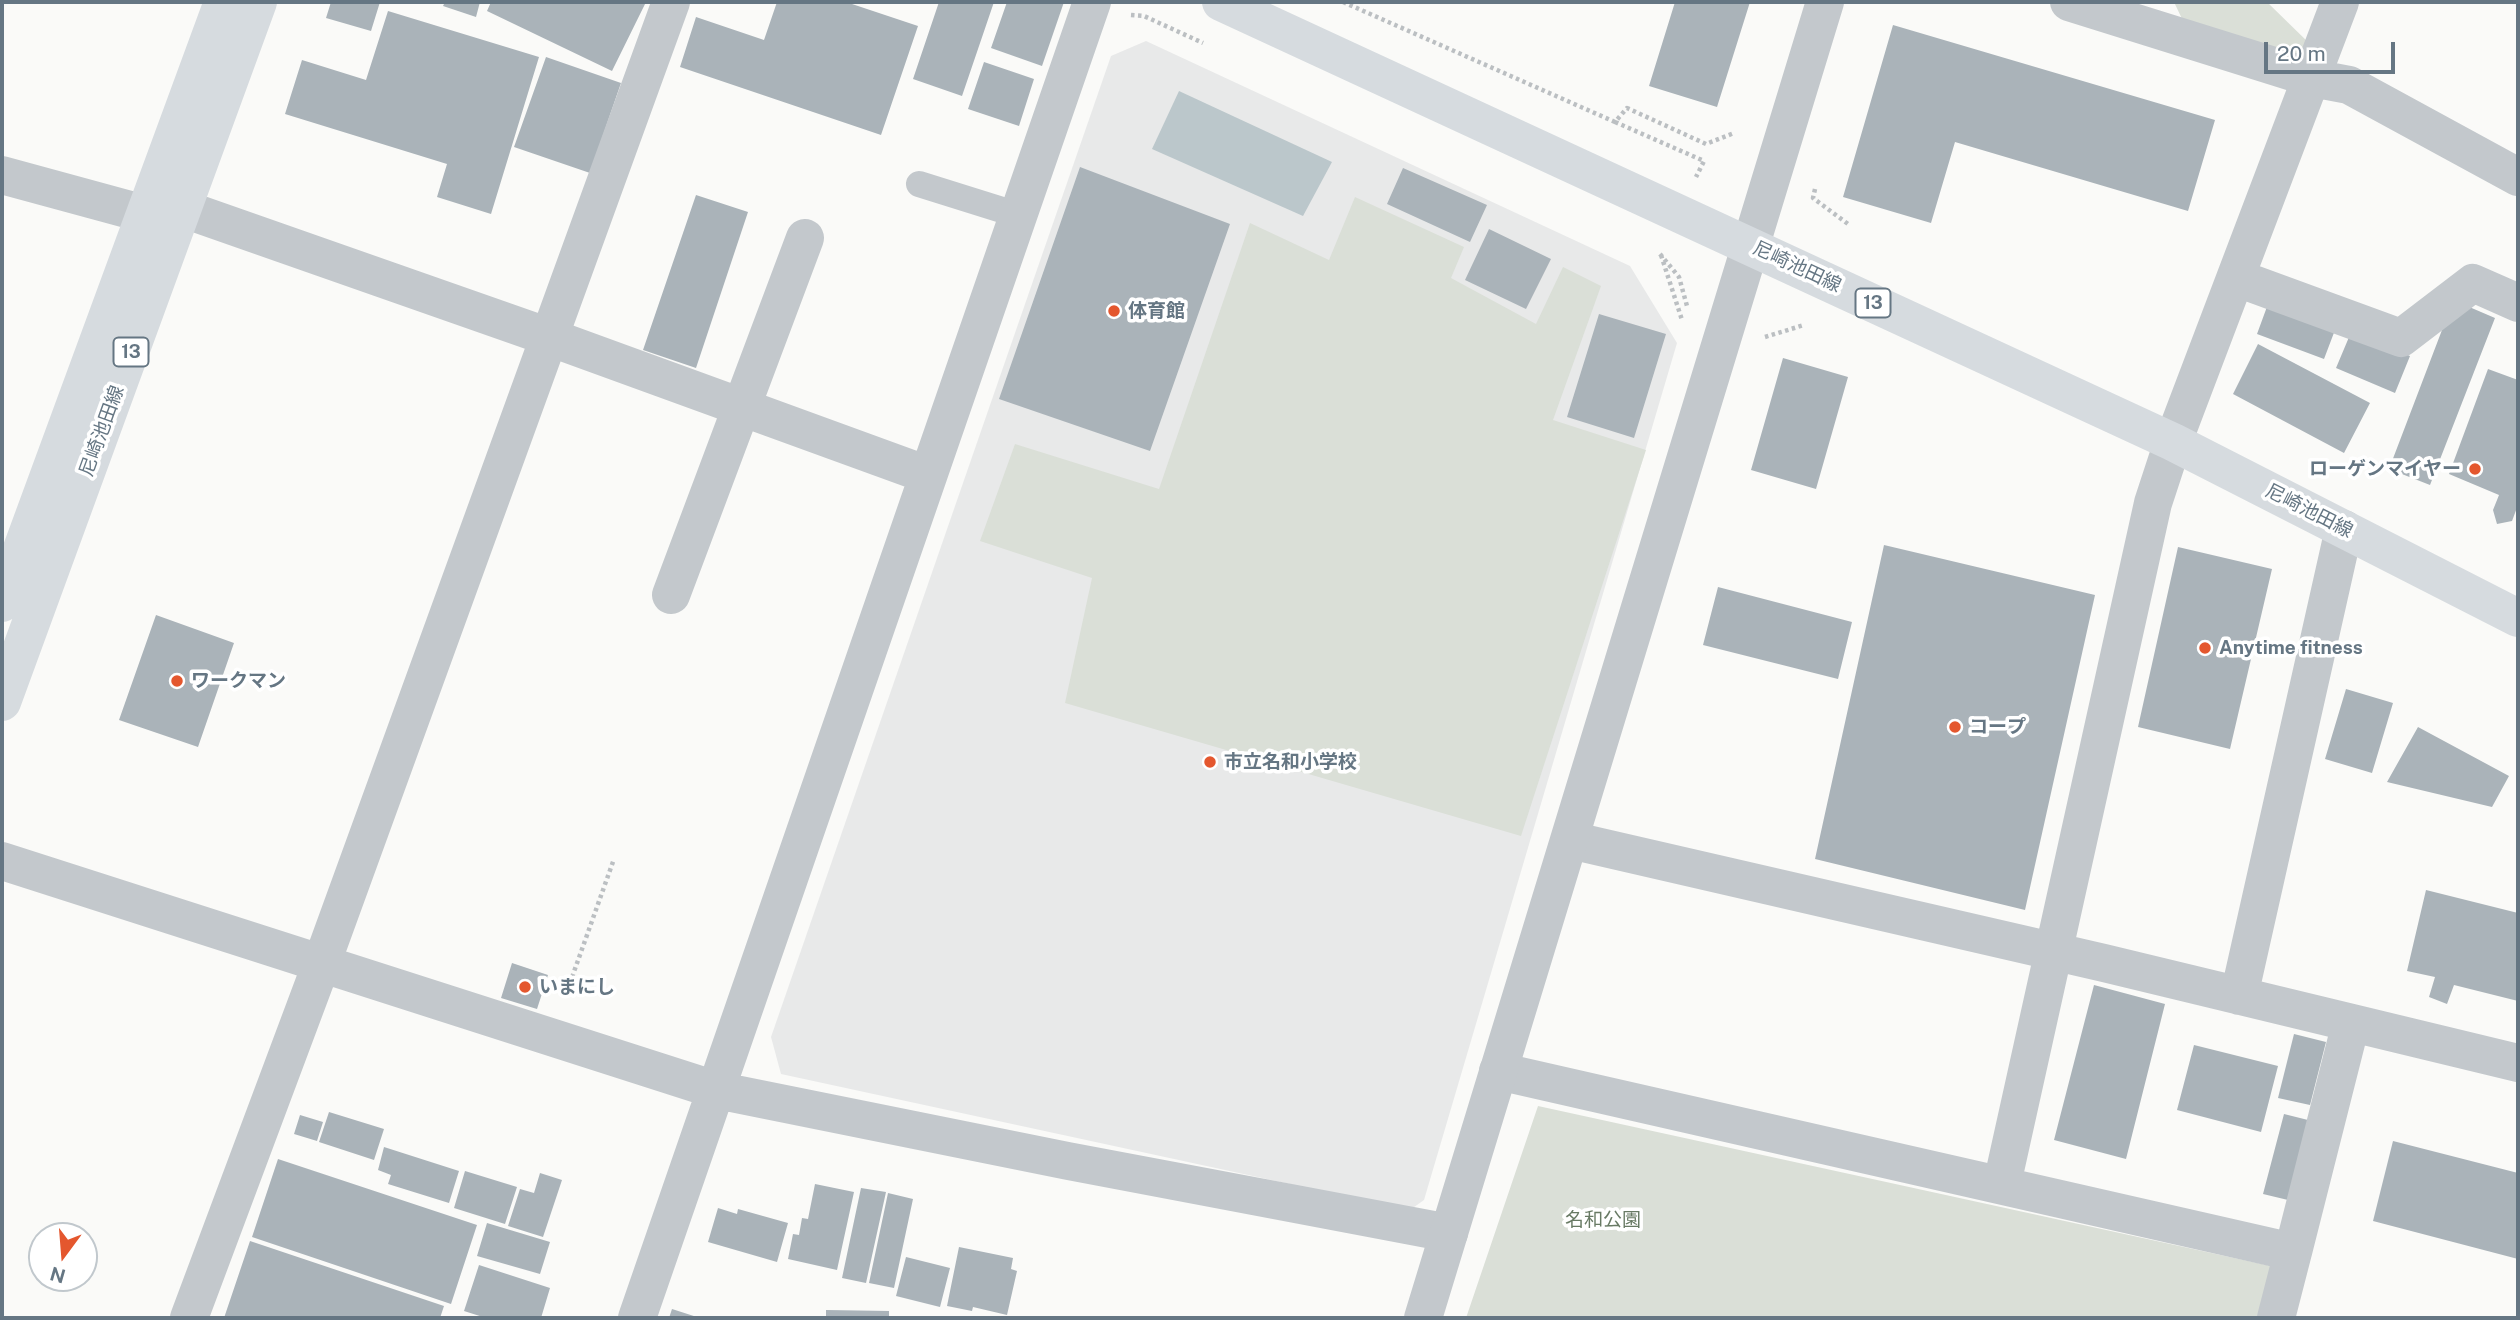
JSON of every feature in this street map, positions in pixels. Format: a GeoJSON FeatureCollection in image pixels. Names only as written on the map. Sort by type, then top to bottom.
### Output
{"type":"FeatureCollection","features":[{"type":"Feature","properties":{"kind":"main road","name":"尼崎池田線"},"geometry":{"type":"LineString","coordinates":[[2,603],[223,2]]}},
{"type":"Feature","properties":{"kind":"main road","name":"尼崎池田線"},"geometry":{"type":"LineString","coordinates":[[2,702],[258,2]]}},
{"type":"Feature","properties":{"kind":"main road","name":"尼崎池田線"},"geometry":{"type":"LineString","coordinates":[[1221,2],[2173,442],[2518,618]]}},
{"type":"Feature","properties":{"kind":"street"},"geometry":{"type":"LineString","coordinates":[[190,1318],[671,2]]}},
{"type":"Feature","properties":{"kind":"street"},"geometry":{"type":"LineString","coordinates":[[1423,1318],[1825,2]]}},
{"type":"Feature","properties":{"kind":"street"},"geometry":{"type":"LineString","coordinates":[[2069,2],[2157,15],[2312,78],[2349,85],[2518,177]]}},
{"type":"Feature","properties":{"kind":"street"},"geometry":{"type":"LineString","coordinates":[[2002,1184],[2153,503],[2173,442],[2340,2]]}},
{"type":"Feature","properties":{"kind":"street"},"geometry":{"type":"LineString","coordinates":[[637,1318],[1018,215],[1106,8]]}},
{"type":"Feature","properties":{"kind":"street"},"geometry":{"type":"LineString","coordinates":[[2,175],[145,214]]}},
{"type":"Feature","properties":{"kind":"street"},"geometry":{"type":"LineString","coordinates":[[184,209],[549,337],[928,475]]}},
{"type":"Feature","properties":{"kind":"street"},"geometry":{"type":"LineString","coordinates":[[671,595],[805,237]]}},
{"type":"Feature","properties":{"kind":"street"},"geometry":{"type":"LineString","coordinates":[[2237,278],[2401,338],[2473,283],[2518,303]]}},
{"type":"Feature","properties":{"kind":"street"},"geometry":{"type":"LineString","coordinates":[[2239,996],[2344,528]]}},
{"type":"Feature","properties":{"kind":"street"},"geometry":{"type":"LineString","coordinates":[[1570,840],[2518,1063]]}},
{"type":"Feature","properties":{"kind":"street"},"geometry":{"type":"LineString","coordinates":[[2,861],[716,1090],[1068,1161],[1449,1233]]}},
{"type":"Feature","properties":{"kind":"street"},"geometry":{"type":"LineString","coordinates":[[2276,1318],[2351,1023]]}},
{"type":"Feature","properties":{"kind":"street"},"geometry":{"type":"LineString","coordinates":[[1498,1071],[2293,1252]]}},
{"type":"Feature","properties":{"kind":"lane"},"geometry":{"type":"LineString","coordinates":[[919,184],[1018,215]]}},
{"type":"Feature","properties":{"kind":"path"},"geometry":{"type":"LineString","coordinates":[[1343,2],[1704,162]]}},
{"type":"Feature","properties":{"kind":"path"},"geometry":{"type":"LineString","coordinates":[[1106,8],[1144,16],[1207,45]]}},
{"type":"Feature","properties":{"kind":"path"},"geometry":{"type":"LineString","coordinates":[[1615,122],[1627,108],[1706,144],[1734,133]]}},
{"type":"Feature","properties":{"kind":"path"},"geometry":{"type":"LineString","coordinates":[[1816,185],[1813,198],[1847,224]]}},
{"type":"Feature","properties":{"kind":"path"},"geometry":{"type":"LineString","coordinates":[[1649,249],[1661,254],[1679,277],[1689,313],[1684,327],[1661,255]]}},
{"type":"Feature","properties":{"kind":"path"},"geometry":{"type":"LineString","coordinates":[[551,1038],[614,859]]}},
{"type":"Feature","properties":{"kind":"shaded area","name":"市立名和小学校"},"geometry":{"type":"Polygon","coordinates":[[[1146,41],[1630,266],[1677,343],[1424,1200],[1410,1210],[781,1074],[771,1037],[1111,56],[1146,41]]]}},
{"type":"Feature","properties":{"kind":"shaded area"},"geometry":{"type":"Polygon","coordinates":[[[1179,91],[1332,162],[1303,216],[1152,149],[1179,91]]]}},
{"type":"Feature","properties":{"kind":"green space"},"geometry":{"type":"Polygon","coordinates":[[[2174,2],[2267,2],[2311,45],[2306,61],[2184,23],[2174,2]]]}},
{"type":"Feature","properties":{"kind":"green space"},"geometry":{"type":"Polygon","coordinates":[[[1355,197],[1464,247],[1451,278],[1536,324],[1563,267],[1601,286],[1553,420],[1646,450],[1521,836],[1065,703],[1092,578],[980,541],[1015,444],[1159,489],[1250,223],[1329,260],[1355,197]]]}},
{"type":"Feature","properties":{"kind":"green space","name":"名和公園"},"geometry":{"type":"Polygon","coordinates":[[[1538,1106],[2271,1266],[2258,1318],[1466,1318],[1538,1106]]]}},
{"type":"Feature","properties":{"kind":"building"},"geometry":{"type":"Polygon","coordinates":[[[331,2],[380,2],[371,31],[326,18],[331,2]]]}},
{"type":"Feature","properties":{"kind":"building"},"geometry":{"type":"Polygon","coordinates":[[[445,2],[480,2],[476,17],[443,6],[445,2]]]}},
{"type":"Feature","properties":{"kind":"building"},"geometry":{"type":"Polygon","coordinates":[[[491,2],[646,2],[612,71],[487,11],[491,2]]]}},
{"type":"Feature","properties":{"kind":"building"},"geometry":{"type":"Polygon","coordinates":[[[777,2],[846,2],[918,26],[881,135],[680,67],[696,17],[764,40],[777,2]]]}},
{"type":"Feature","properties":{"kind":"building"},"geometry":{"type":"Polygon","coordinates":[[[939,2],[994,2],[962,96],[913,79],[939,2]]]}},
{"type":"Feature","properties":{"kind":"building"},"geometry":{"type":"Polygon","coordinates":[[[1007,2],[1064,2],[1042,66],[991,48],[1007,2]]]}},
{"type":"Feature","properties":{"kind":"building"},"geometry":{"type":"Polygon","coordinates":[[[1675,2],[1750,2],[1717,107],[1649,86],[1675,2]]]}},
{"type":"Feature","properties":{"kind":"building"},"geometry":{"type":"Polygon","coordinates":[[[388,11],[539,57],[491,214],[437,197],[447,164],[285,114],[302,60],[366,80],[388,11]]]}},
{"type":"Feature","properties":{"kind":"building"},"geometry":{"type":"Polygon","coordinates":[[[1893,25],[2215,120],[2188,211],[1955,142],[1931,223],[1843,197],[1893,25]]]}},
{"type":"Feature","properties":{"kind":"building"},"geometry":{"type":"Polygon","coordinates":[[[546,57],[621,83],[590,173],[514,147],[546,57]]]}},
{"type":"Feature","properties":{"kind":"building"},"geometry":{"type":"Polygon","coordinates":[[[984,62],[1034,79],[1019,126],[968,109],[984,62]]]}},
{"type":"Feature","properties":{"kind":"building","name":"体育館"},"geometry":{"type":"Polygon","coordinates":[[[1080,167],[1230,224],[1150,451],[999,399],[1080,167]]]}},
{"type":"Feature","properties":{"kind":"building"},"geometry":{"type":"Polygon","coordinates":[[[1403,168],[1487,205],[1470,242],[1387,204],[1403,168]]]}},
{"type":"Feature","properties":{"kind":"building"},"geometry":{"type":"Polygon","coordinates":[[[696,195],[748,212],[696,368],[643,350],[696,195]]]}},
{"type":"Feature","properties":{"kind":"building"},"geometry":{"type":"Polygon","coordinates":[[[1489,229],[1551,259],[1526,309],[1465,280],[1489,229]]]}},
{"type":"Feature","properties":{"kind":"building"},"geometry":{"type":"Polygon","coordinates":[[[2268,304],[2335,330],[2324,359],[2257,334],[2268,304]]]}},
{"type":"Feature","properties":{"kind":"building"},"geometry":{"type":"Polygon","coordinates":[[[2467,306],[2495,318],[2430,485],[2389,469],[2442,330],[2467,306]]]}},
{"type":"Feature","properties":{"kind":"building"},"geometry":{"type":"Polygon","coordinates":[[[1599,314],[1666,334],[1634,438],[1567,417],[1599,314]]]}},
{"type":"Feature","properties":{"kind":"building"},"geometry":{"type":"Polygon","coordinates":[[[2352,330],[2410,356],[2395,393],[2336,368],[2352,330]]]}},
{"type":"Feature","properties":{"kind":"building"},"geometry":{"type":"Polygon","coordinates":[[[2258,344],[2370,403],[2344,453],[2233,394],[2258,344]]]}},
{"type":"Feature","properties":{"kind":"building"},"geometry":{"type":"Polygon","coordinates":[[[1783,358],[1848,377],[1816,489],[1751,470],[1783,358]]]}},
{"type":"Feature","properties":{"kind":"building"},"geometry":{"type":"Polygon","coordinates":[[[2488,369],[2518,380],[2518,505],[2512,521],[2497,524],[2493,510],[2499,495],[2449,474],[2488,369]]]}},
{"type":"Feature","properties":{"kind":"building","name":"コープ"},"geometry":{"type":"Polygon","coordinates":[[[1884,545],[2095,595],[2025,910],[1815,859],[1884,545]]]}},
{"type":"Feature","properties":{"kind":"building","name":"Anytime fitness"},"geometry":{"type":"Polygon","coordinates":[[[2178,547],[2272,569],[2230,749],[2138,727],[2178,547]]]}},
{"type":"Feature","properties":{"kind":"building"},"geometry":{"type":"Polygon","coordinates":[[[1718,587],[1852,622],[1838,679],[1703,645],[1718,587]]]}},
{"type":"Feature","properties":{"kind":"building","name":"ワークマン"},"geometry":{"type":"Polygon","coordinates":[[[156,615],[234,643],[198,747],[119,720],[156,615]]]}},
{"type":"Feature","properties":{"kind":"building"},"geometry":{"type":"Polygon","coordinates":[[[2346,689],[2393,703],[2372,773],[2325,759],[2346,689]]]}},
{"type":"Feature","properties":{"kind":"building"},"geometry":{"type":"Polygon","coordinates":[[[2418,727],[2509,776],[2492,807],[2387,782],[2418,727]]]}},
{"type":"Feature","properties":{"kind":"building"},"geometry":{"type":"Polygon","coordinates":[[[2426,890],[2518,913],[2518,1001],[2454,985],[2447,1004],[2429,997],[2435,977],[2407,971],[2426,890]]]}},
{"type":"Feature","properties":{"kind":"building","name":"いまにし"},"geometry":{"type":"Polygon","coordinates":[[[512,963],[548,975],[537,1009],[501,998],[512,963]]]}},
{"type":"Feature","properties":{"kind":"building"},"geometry":{"type":"Polygon","coordinates":[[[2094,985],[2165,1004],[2126,1159],[2054,1140],[2094,985]]]}},
{"type":"Feature","properties":{"kind":"building"},"geometry":{"type":"Polygon","coordinates":[[[2294,1034],[2326,1042],[2310,1105],[2278,1098],[2294,1034]]]}},
{"type":"Feature","properties":{"kind":"building"},"geometry":{"type":"Polygon","coordinates":[[[2194,1045],[2278,1066],[2261,1132],[2177,1110],[2194,1045]]]}},
{"type":"Feature","properties":{"kind":"building"},"geometry":{"type":"Polygon","coordinates":[[[329,1112],[384,1129],[374,1160],[319,1142],[329,1112]]]}},
{"type":"Feature","properties":{"kind":"building"},"geometry":{"type":"Polygon","coordinates":[[[2284,1114],[2308,1120],[2288,1200],[2263,1194],[2284,1114]]]}},
{"type":"Feature","properties":{"kind":"building"},"geometry":{"type":"Polygon","coordinates":[[[300,1115],[323,1122],[317,1141],[294,1134],[300,1115]]]}},
{"type":"Feature","properties":{"kind":"building"},"geometry":{"type":"Polygon","coordinates":[[[2393,1141],[2518,1173],[2518,1259],[2373,1221],[2393,1141]]]}},
{"type":"Feature","properties":{"kind":"building"},"geometry":{"type":"Polygon","coordinates":[[[384,1147],[459,1171],[449,1203],[388,1184],[391,1175],[378,1170],[384,1147]]]}},
{"type":"Feature","properties":{"kind":"building"},"geometry":{"type":"Polygon","coordinates":[[[278,1159],[477,1225],[451,1304],[252,1237],[278,1159]]]}},
{"type":"Feature","properties":{"kind":"building"},"geometry":{"type":"Polygon","coordinates":[[[465,1171],[517,1187],[505,1224],[454,1208],[465,1171]]]}},
{"type":"Feature","properties":{"kind":"building"},"geometry":{"type":"Polygon","coordinates":[[[540,1173],[562,1180],[543,1237],[508,1226],[520,1189],[534,1193],[540,1173]]]}},
{"type":"Feature","properties":{"kind":"building"},"geometry":{"type":"Polygon","coordinates":[[[815,1184],[854,1192],[837,1270],[788,1259],[793,1234],[799,1235],[802,1218],[808,1219],[815,1184]]]}},
{"type":"Feature","properties":{"kind":"building"},"geometry":{"type":"Polygon","coordinates":[[[861,1188],[886,1192],[866,1283],[842,1278],[861,1188]]]}},
{"type":"Feature","properties":{"kind":"building"},"geometry":{"type":"Polygon","coordinates":[[[888,1193],[913,1199],[894,1288],[869,1283],[888,1193]]]}},
{"type":"Feature","properties":{"kind":"building"},"geometry":{"type":"Polygon","coordinates":[[[718,1208],[737,1214],[738,1209],[788,1223],[777,1262],[708,1242],[718,1208]]]}},
{"type":"Feature","properties":{"kind":"building"},"geometry":{"type":"Polygon","coordinates":[[[487,1223],[550,1242],[540,1274],[477,1256],[487,1223]]]}},
{"type":"Feature","properties":{"kind":"building"},"geometry":{"type":"Polygon","coordinates":[[[250,1241],[444,1306],[440,1318],[224,1318],[250,1241]]]}},
{"type":"Feature","properties":{"kind":"building"},"geometry":{"type":"Polygon","coordinates":[[[959,1247],[1013,1258],[1011,1269],[1017,1271],[1007,1315],[973,1307],[972,1311],[947,1306],[959,1247]]]}},
{"type":"Feature","properties":{"kind":"building"},"geometry":{"type":"Polygon","coordinates":[[[906,1257],[950,1268],[940,1307],[896,1296],[906,1257]]]}},
{"type":"Feature","properties":{"kind":"building"},"geometry":{"type":"Polygon","coordinates":[[[479,1265],[550,1288],[541,1318],[486,1318],[464,1311],[479,1265]]]}},
{"type":"Feature","properties":{"kind":"building"},"geometry":{"type":"Polygon","coordinates":[[[672,1309],[700,1318],[669,1318],[672,1309]]]}},
{"type":"Feature","properties":{"kind":"building"},"geometry":{"type":"Polygon","coordinates":[[[826,1310],[889,1311],[889,1318],[826,1318],[826,1310]]]}},
{"type":"Feature","properties":{"kind":"place","name":"体育館"},"geometry":{"type":"Point","coordinates":[1114,311]}},
{"type":"Feature","properties":{"kind":"place","name":"ローゲンマイヤー"},"geometry":{"type":"Point","coordinates":[2475,469]}},
{"type":"Feature","properties":{"kind":"place","name":"Anytime fitness"},"geometry":{"type":"Point","coordinates":[2205,648]}},
{"type":"Feature","properties":{"kind":"place","name":"ワークマン"},"geometry":{"type":"Point","coordinates":[177,681]}},
{"type":"Feature","properties":{"kind":"place","name":"コープ"},"geometry":{"type":"Point","coordinates":[1955,727]}},
{"type":"Feature","properties":{"kind":"place","name":"市立名和小学校"},"geometry":{"type":"Point","coordinates":[1210,762]}},
{"type":"Feature","properties":{"kind":"place","name":"いまにし"},"geometry":{"type":"Point","coordinates":[525,987]}}]}
